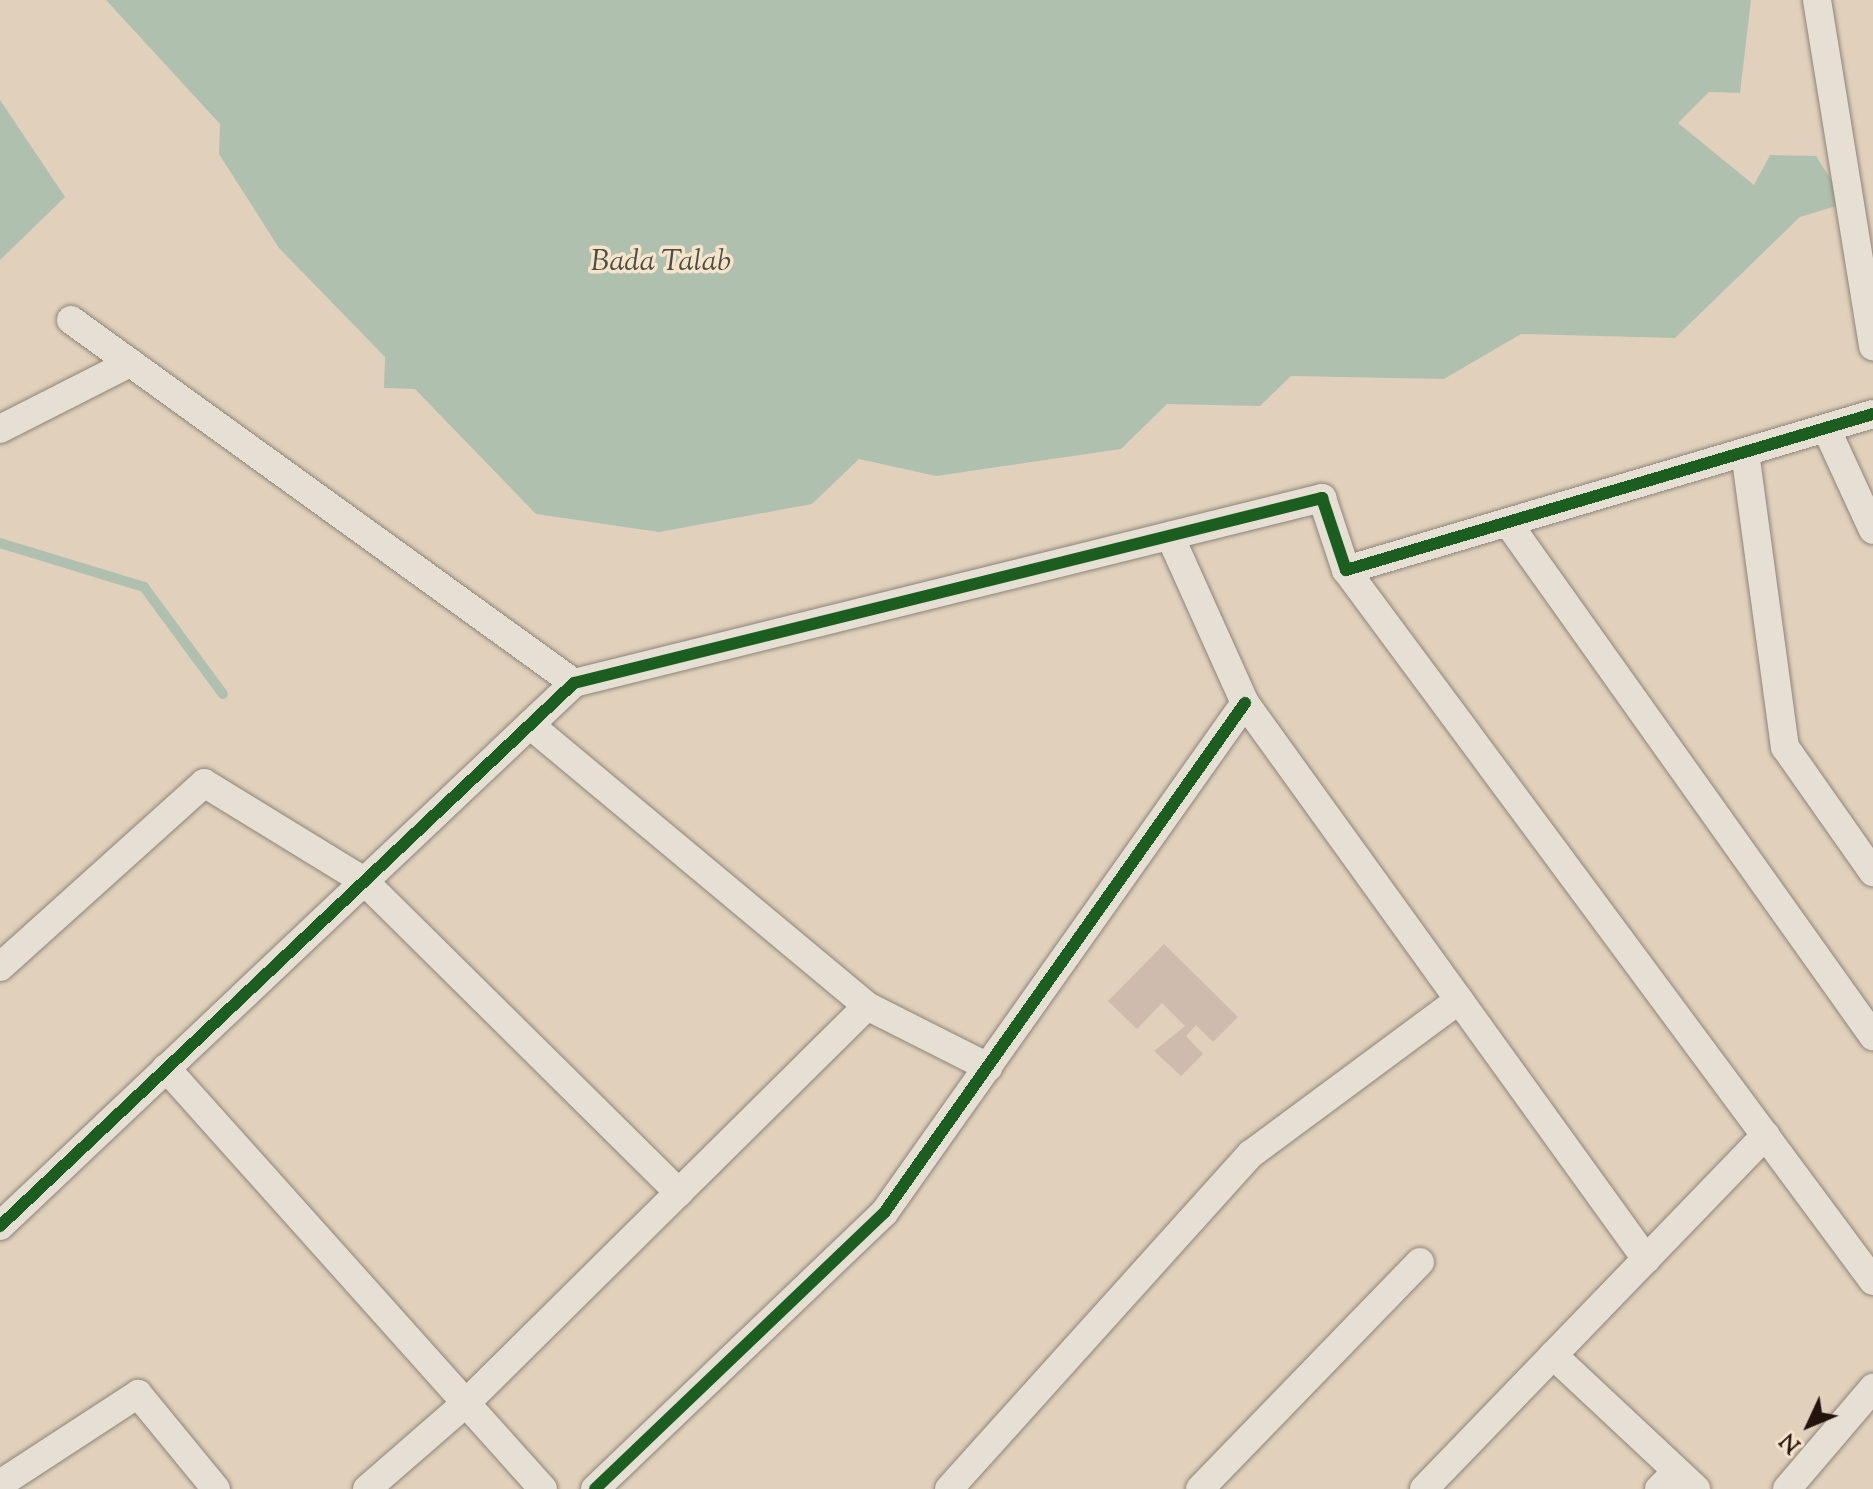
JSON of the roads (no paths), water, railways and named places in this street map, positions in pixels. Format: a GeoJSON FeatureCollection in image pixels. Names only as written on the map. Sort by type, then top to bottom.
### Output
{"type":"FeatureCollection","features":[{"type":"Feature","properties":{"kind":"street"},"geometry":{"type":"LineString","coordinates":[[1817,0],[1873,347]]}},
{"type":"Feature","properties":{"kind":"street"},"geometry":{"type":"LineString","coordinates":[[71,320],[574,683]]}},
{"type":"Feature","properties":{"kind":"street"},"geometry":{"type":"LineString","coordinates":[[0,429],[130,363]]}},
{"type":"Feature","properties":{"kind":"street"},"geometry":{"type":"LineString","coordinates":[[1346,570],[1873,414]]}},
{"type":"Feature","properties":{"kind":"street"},"geometry":{"type":"LineString","coordinates":[[1826,428],[1873,530]]}},
{"type":"Feature","properties":{"kind":"street"},"geometry":{"type":"LineString","coordinates":[[1745,452],[1785,747],[1873,872]]}},
{"type":"Feature","properties":{"kind":"street"},"geometry":{"type":"LineString","coordinates":[[0,1226],[574,683],[1322,498],[1346,570],[1873,1281]]}},
{"type":"Feature","properties":{"kind":"street"},"geometry":{"type":"LineString","coordinates":[[1508,523],[1873,1036]]}},
{"type":"Feature","properties":{"kind":"street"},"geometry":{"type":"LineString","coordinates":[[1170,536],[1245,703],[1646,1259]]}},
{"type":"Feature","properties":{"kind":"street"},"geometry":{"type":"LineString","coordinates":[[595,1489],[884,1213],[1245,703]]}},
{"type":"Feature","properties":{"kind":"street"},"geometry":{"type":"LineString","coordinates":[[530,725],[867,1006],[988,1067]]}},
{"type":"Feature","properties":{"kind":"street"},"geometry":{"type":"LineString","coordinates":[[0,967],[204,783],[364,881],[679,1193]]}},
{"type":"Feature","properties":{"kind":"street"},"geometry":{"type":"LineString","coordinates":[[949,1489],[1251,1154],[1459,1000]]}},
{"type":"Feature","properties":{"kind":"street"},"geometry":{"type":"LineString","coordinates":[[367,1489],[466,1403],[867,1006]]}},
{"type":"Feature","properties":{"kind":"street"},"geometry":{"type":"LineString","coordinates":[[166,1068],[543,1489]]}},
{"type":"Feature","properties":{"kind":"street"},"geometry":{"type":"LineString","coordinates":[[1424,1489],[1766,1135]]}},
{"type":"Feature","properties":{"kind":"street"},"geometry":{"type":"LineString","coordinates":[[1200,1489],[1420,1262]]}},
{"type":"Feature","properties":{"kind":"street"},"geometry":{"type":"LineString","coordinates":[[1553,1355],[1678,1483]]}},
{"type":"Feature","properties":{"kind":"street"},"geometry":{"type":"LineString","coordinates":[[1787,1489],[1873,1388]]}},
{"type":"Feature","properties":{"kind":"street"},"geometry":{"type":"LineString","coordinates":[[0,1484],[138,1394],[216,1489]]}},
{"type":"Feature","properties":{"kind":"water","name":"Bada Talab"},"geometry":{"type":"Polygon","coordinates":[[[106,0],[1751,0],[1740,93],[1709,92],[1678,123],[1754,185],[1770,155],[1816,156],[1846,203],[1800,217],[1675,338],[1521,334],[1444,379],[1291,376],[1260,406],[1167,404],[1121,449],[936,476],[859,459],[812,504],[659,532],[536,514],[415,389],[384,388],[385,357],[279,248],[219,154],[220,124],[106,0]]]}},
{"type":"Feature","properties":{"kind":"water"},"geometry":{"type":"Polygon","coordinates":[[[0,100],[65,197],[0,260],[0,100]]]}},
{"type":"Feature","properties":{"kind":"waterway"},"geometry":{"type":"LineString","coordinates":[[0,543],[144,587],[223,694]]}}]}
